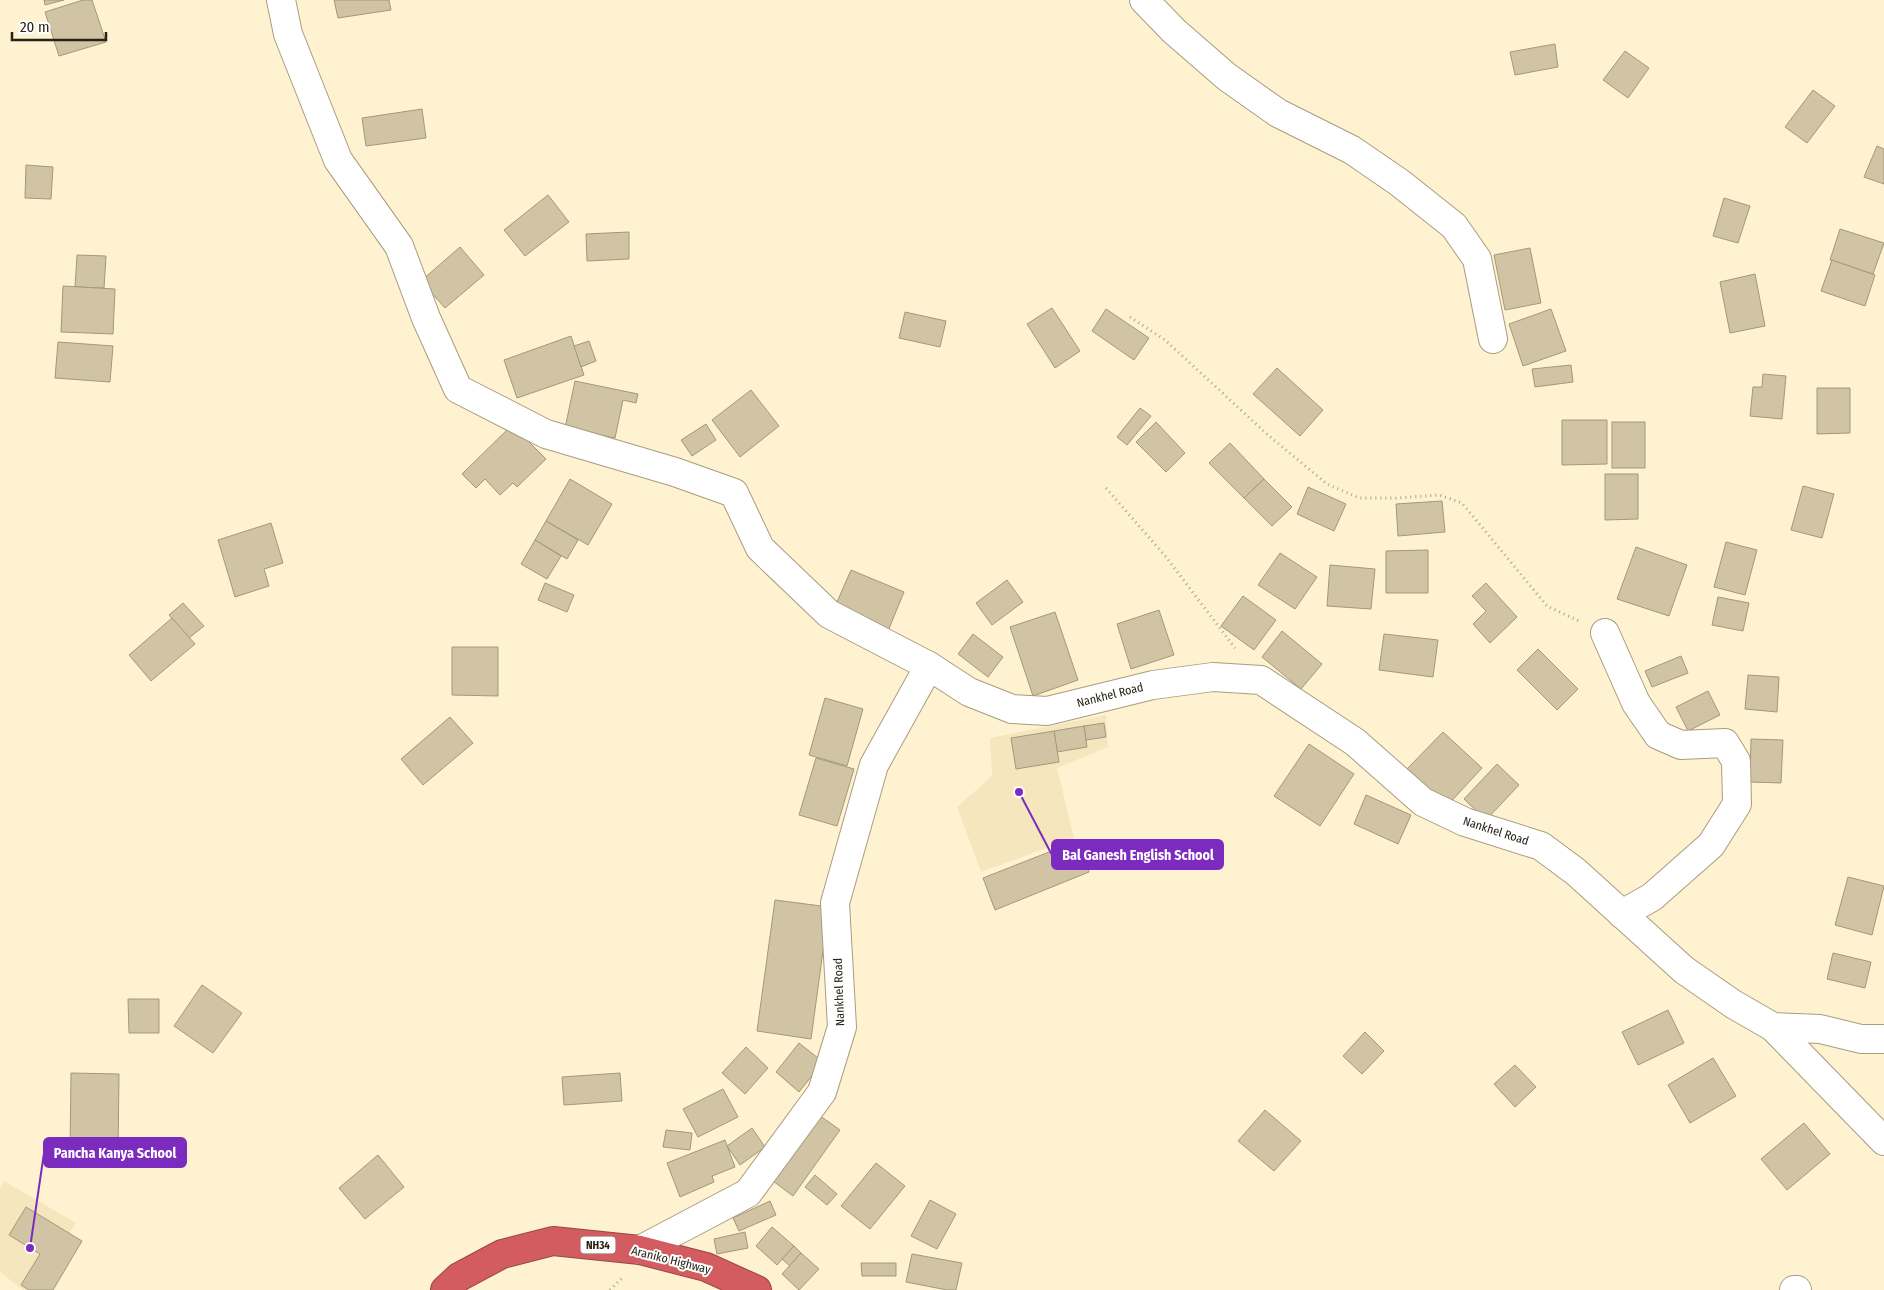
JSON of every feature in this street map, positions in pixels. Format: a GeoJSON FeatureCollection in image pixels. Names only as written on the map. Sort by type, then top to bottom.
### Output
{"type":"FeatureCollection","features":[{"type":"Feature","properties":{"kind":"highway","name":"Araniko Highway"},"geometry":{"type":"LineString","coordinates":[[444,1290],[459,1278],[502,1254],[553,1240],[640,1250],[706,1267],[757,1290]]}},
{"type":"Feature","properties":{"kind":"street"},"geometry":{"type":"LineString","coordinates":[[281,0],[288,34],[338,160],[399,246],[426,318],[458,389],[546,434],[675,472],[734,493],[760,548],[829,614],[928,666]]}},
{"type":"Feature","properties":{"kind":"street"},"geometry":{"type":"LineString","coordinates":[[1144,0],[1174,31],[1227,77],[1278,113],[1352,150],[1400,183],[1454,226],[1477,259],[1493,339]]}},
{"type":"Feature","properties":{"kind":"street"},"geometry":{"type":"LineString","coordinates":[[1605,633],[1636,703],[1658,735],[1681,745],[1725,743],[1736,761],[1737,804],[1711,845],[1652,897],[1622,914]]}},
{"type":"Feature","properties":{"kind":"street","name":"Nankhel Road"},"geometry":{"type":"LineString","coordinates":[[640,1250],[748,1193],[822,1092],[842,1027],[835,903],[874,765],[928,666],[968,692],[1012,710],[1047,711],[1153,685],[1213,677],[1261,680],[1355,742],[1423,802],[1465,822],[1541,846],[1576,872],[1684,970],[1733,1004],[1773,1027],[1820,1029],[1861,1039],[1884,1039]]}},
{"type":"Feature","properties":{"kind":"street"},"geometry":{"type":"LineString","coordinates":[[1773,1027],[1884,1140]]}},
{"type":"Feature","properties":{"kind":"path"},"geometry":{"type":"LineString","coordinates":[[1130,317],[1166,340],[1268,435],[1327,484],[1359,498],[1439,495],[1462,503],[1547,606],[1605,633]]}},
{"type":"Feature","properties":{"kind":"path"},"geometry":{"type":"LineString","coordinates":[[1106,488],[1166,557],[1221,631],[1261,680]]}},
{"type":"Feature","properties":{"kind":"shaded area"},"geometry":{"type":"Polygon","coordinates":[[[1106,715],[1108,747],[1057,768],[1074,838],[981,872],[957,807],[992,776],[990,738],[1106,715]]]}},
{"type":"Feature","properties":{"kind":"shaded area"},"geometry":{"type":"Polygon","coordinates":[[[4,1181],[76,1223],[30,1290],[23,1290],[0,1272],[0,1188],[4,1181]]]}},
{"type":"Feature","properties":{"kind":"building"},"geometry":{"type":"Polygon","coordinates":[[[44,0],[64,0],[45,5],[44,0]]]}},
{"type":"Feature","properties":{"kind":"building"},"geometry":{"type":"Polygon","coordinates":[[[83,0],[92,0],[106,42],[59,56],[45,12],[83,0]]]}},
{"type":"Feature","properties":{"kind":"building"},"geometry":{"type":"Polygon","coordinates":[[[334,0],[389,0],[391,10],[338,18],[334,0]]]}},
{"type":"Feature","properties":{"kind":"building"},"geometry":{"type":"Polygon","coordinates":[[[1555,44],[1558,67],[1515,75],[1510,52],[1555,44]]]}},
{"type":"Feature","properties":{"kind":"building"},"geometry":{"type":"Polygon","coordinates":[[[1625,51],[1649,68],[1628,98],[1603,80],[1625,51]]]}},
{"type":"Feature","properties":{"kind":"building"},"geometry":{"type":"Polygon","coordinates":[[[1813,90],[1835,106],[1807,143],[1785,127],[1813,90]]]}},
{"type":"Feature","properties":{"kind":"building"},"geometry":{"type":"Polygon","coordinates":[[[422,109],[426,138],[366,146],[362,118],[422,109]]]}},
{"type":"Feature","properties":{"kind":"building"},"geometry":{"type":"Polygon","coordinates":[[[1877,146],[1884,149],[1884,184],[1864,177],[1877,146]]]}},
{"type":"Feature","properties":{"kind":"building"},"geometry":{"type":"Polygon","coordinates":[[[26,165],[53,167],[51,199],[25,198],[26,165]]]}},
{"type":"Feature","properties":{"kind":"building"},"geometry":{"type":"Polygon","coordinates":[[[548,195],[569,222],[525,256],[504,230],[548,195]]]}},
{"type":"Feature","properties":{"kind":"building"},"geometry":{"type":"Polygon","coordinates":[[[1724,198],[1750,206],[1738,243],[1713,236],[1724,198]]]}},
{"type":"Feature","properties":{"kind":"building"},"geometry":{"type":"Polygon","coordinates":[[[1840,229],[1884,243],[1873,274],[1830,260],[1840,229]]]}},
{"type":"Feature","properties":{"kind":"building"},"geometry":{"type":"Polygon","coordinates":[[[629,232],[629,259],[587,261],[586,234],[629,232]]]}},
{"type":"Feature","properties":{"kind":"building"},"geometry":{"type":"Polygon","coordinates":[[[460,247],[484,275],[445,308],[421,281],[460,247]]]}},
{"type":"Feature","properties":{"kind":"building"},"geometry":{"type":"Polygon","coordinates":[[[1530,248],[1541,303],[1505,310],[1494,255],[1530,248]]]}},
{"type":"Feature","properties":{"kind":"building"},"geometry":{"type":"Polygon","coordinates":[[[77,255],[106,256],[104,288],[75,287],[77,255]]]}},
{"type":"Feature","properties":{"kind":"building"},"geometry":{"type":"Polygon","coordinates":[[[1832,260],[1875,275],[1865,306],[1821,291],[1832,260]]]}},
{"type":"Feature","properties":{"kind":"building"},"geometry":{"type":"Polygon","coordinates":[[[1755,274],[1765,326],[1730,333],[1720,282],[1755,274]]]}},
{"type":"Feature","properties":{"kind":"building"},"geometry":{"type":"Polygon","coordinates":[[[63,286],[115,289],[113,334],[61,332],[63,286]]]}},
{"type":"Feature","properties":{"kind":"building"},"geometry":{"type":"Polygon","coordinates":[[[1052,308],[1080,351],[1055,368],[1027,324],[1052,308]]]}},
{"type":"Feature","properties":{"kind":"building"},"geometry":{"type":"Polygon","coordinates":[[[1106,309],[1149,338],[1134,360],[1092,331],[1106,309]]]}},
{"type":"Feature","properties":{"kind":"building"},"geometry":{"type":"Polygon","coordinates":[[[1551,309],[1566,351],[1523,366],[1509,324],[1551,309]]]}},
{"type":"Feature","properties":{"kind":"building"},"geometry":{"type":"Polygon","coordinates":[[[905,312],[946,321],[940,347],[899,338],[905,312]]]}},
{"type":"Feature","properties":{"kind":"building"},"geometry":{"type":"Polygon","coordinates":[[[571,336],[584,375],[517,398],[504,360],[571,336]]]}},
{"type":"Feature","properties":{"kind":"building"},"geometry":{"type":"Polygon","coordinates":[[[589,341],[596,361],[581,367],[574,346],[589,341]]]}},
{"type":"Feature","properties":{"kind":"building"},"geometry":{"type":"Polygon","coordinates":[[[58,342],[113,346],[110,382],[55,378],[58,342]]]}},
{"type":"Feature","properties":{"kind":"building"},"geometry":{"type":"Polygon","coordinates":[[[1571,365],[1573,382],[1535,387],[1532,369],[1571,365]]]}},
{"type":"Feature","properties":{"kind":"building"},"geometry":{"type":"Polygon","coordinates":[[[1277,368],[1323,410],[1300,436],[1253,394],[1277,368]]]}},
{"type":"Feature","properties":{"kind":"building"},"geometry":{"type":"Polygon","coordinates":[[[1763,374],[1786,376],[1782,419],[1750,416],[1753,387],[1762,387],[1763,374]]]}},
{"type":"Feature","properties":{"kind":"building"},"geometry":{"type":"Polygon","coordinates":[[[575,381],[638,394],[636,403],[623,400],[615,438],[565,428],[575,381]]]}},
{"type":"Feature","properties":{"kind":"building"},"geometry":{"type":"Polygon","coordinates":[[[1817,388],[1850,388],[1850,433],[1817,434],[1817,388]]]}},
{"type":"Feature","properties":{"kind":"building"},"geometry":{"type":"Polygon","coordinates":[[[751,390],[779,426],[740,457],[712,420],[751,390]]]}},
{"type":"Feature","properties":{"kind":"building"},"geometry":{"type":"Polygon","coordinates":[[[1140,408],[1151,416],[1127,445],[1117,437],[1140,408]]]}},
{"type":"Feature","properties":{"kind":"building"},"geometry":{"type":"Polygon","coordinates":[[[1562,420],[1607,420],[1607,464],[1562,465],[1562,420]]]}},
{"type":"Feature","properties":{"kind":"building"},"geometry":{"type":"Polygon","coordinates":[[[1156,422],[1185,453],[1166,472],[1136,442],[1156,422]]]}},
{"type":"Feature","properties":{"kind":"building"},"geometry":{"type":"Polygon","coordinates":[[[1612,422],[1645,422],[1645,468],[1612,468],[1612,422]]]}},
{"type":"Feature","properties":{"kind":"building"},"geometry":{"type":"Polygon","coordinates":[[[706,424],[716,440],[692,456],[681,440],[706,424]]]}},
{"type":"Feature","properties":{"kind":"building"},"geometry":{"type":"Polygon","coordinates":[[[512,425],[546,459],[517,487],[513,483],[500,495],[485,479],[476,488],[462,474],[512,425]]]}},
{"type":"Feature","properties":{"kind":"building"},"geometry":{"type":"Polygon","coordinates":[[[1230,443],[1264,479],[1244,498],[1209,463],[1230,443]]]}},
{"type":"Feature","properties":{"kind":"building"},"geometry":{"type":"Polygon","coordinates":[[[1605,474],[1638,474],[1638,519],[1605,520],[1605,474]]]}},
{"type":"Feature","properties":{"kind":"building"},"geometry":{"type":"Polygon","coordinates":[[[570,479],[612,504],[588,545],[546,521],[570,479]]]}},
{"type":"Feature","properties":{"kind":"building"},"geometry":{"type":"Polygon","coordinates":[[[1264,479],[1292,507],[1272,526],[1244,498],[1264,479]]]}},
{"type":"Feature","properties":{"kind":"building"},"geometry":{"type":"Polygon","coordinates":[[[1803,486],[1834,494],[1822,538],[1791,530],[1803,486]]]}},
{"type":"Feature","properties":{"kind":"building"},"geometry":{"type":"Polygon","coordinates":[[[1308,487],[1346,504],[1334,531],[1297,514],[1308,487]]]}},
{"type":"Feature","properties":{"kind":"building"},"geometry":{"type":"Polygon","coordinates":[[[1442,501],[1445,532],[1398,536],[1396,504],[1442,501]]]}},
{"type":"Feature","properties":{"kind":"building"},"geometry":{"type":"Polygon","coordinates":[[[546,521],[578,540],[567,559],[535,540],[546,521]]]}},
{"type":"Feature","properties":{"kind":"building"},"geometry":{"type":"Polygon","coordinates":[[[271,523],[283,563],[264,569],[269,586],[235,597],[218,540],[271,523]]]}},
{"type":"Feature","properties":{"kind":"building"},"geometry":{"type":"Polygon","coordinates":[[[535,540],[561,556],[547,579],[521,564],[535,540]]]}},
{"type":"Feature","properties":{"kind":"building"},"geometry":{"type":"Polygon","coordinates":[[[1726,542],[1757,550],[1745,595],[1714,587],[1726,542]]]}},
{"type":"Feature","properties":{"kind":"building"},"geometry":{"type":"Polygon","coordinates":[[[1636,547],[1687,565],[1669,616],[1617,599],[1636,547]]]}},
{"type":"Feature","properties":{"kind":"building"},"geometry":{"type":"Polygon","coordinates":[[[1428,550],[1428,593],[1386,593],[1386,551],[1428,550]]]}},
{"type":"Feature","properties":{"kind":"building"},"geometry":{"type":"Polygon","coordinates":[[[1280,553],[1317,577],[1295,609],[1258,585],[1280,553]]]}},
{"type":"Feature","properties":{"kind":"building"},"geometry":{"type":"Polygon","coordinates":[[[1330,565],[1375,569],[1371,609],[1327,606],[1330,565]]]}},
{"type":"Feature","properties":{"kind":"building"},"geometry":{"type":"Polygon","coordinates":[[[851,570],[904,592],[888,631],[834,609],[851,570]]]}},
{"type":"Feature","properties":{"kind":"building"},"geometry":{"type":"Polygon","coordinates":[[[1007,580],[1023,602],[992,625],[976,603],[1007,580]]]}},
{"type":"Feature","properties":{"kind":"building"},"geometry":{"type":"Polygon","coordinates":[[[545,583],[574,595],[567,612],[538,600],[545,583]]]}},
{"type":"Feature","properties":{"kind":"building"},"geometry":{"type":"Polygon","coordinates":[[[1486,583],[1517,617],[1490,643],[1473,624],[1486,611],[1472,596],[1486,583]]]}},
{"type":"Feature","properties":{"kind":"building"},"geometry":{"type":"Polygon","coordinates":[[[1243,596],[1276,620],[1254,650],[1221,626],[1243,596]]]}},
{"type":"Feature","properties":{"kind":"building"},"geometry":{"type":"Polygon","coordinates":[[[1718,597],[1749,603],[1743,631],[1712,625],[1718,597]]]}},
{"type":"Feature","properties":{"kind":"building"},"geometry":{"type":"Polygon","coordinates":[[[183,603],[204,626],[189,638],[169,615],[183,603]]]}},
{"type":"Feature","properties":{"kind":"building"},"geometry":{"type":"Polygon","coordinates":[[[1159,610],[1174,655],[1131,669],[1117,624],[1159,610]]]}},
{"type":"Feature","properties":{"kind":"building"},"geometry":{"type":"Polygon","coordinates":[[[1055,612],[1078,680],[1033,696],[1010,627],[1055,612]]]}},
{"type":"Feature","properties":{"kind":"building"},"geometry":{"type":"Polygon","coordinates":[[[172,618],[195,644],[151,681],[129,655],[172,618]]]}},
{"type":"Feature","properties":{"kind":"building"},"geometry":{"type":"Polygon","coordinates":[[[1282,631],[1322,664],[1301,689],[1262,657],[1282,631]]]}},
{"type":"Feature","properties":{"kind":"building"},"geometry":{"type":"Polygon","coordinates":[[[973,634],[1003,657],[988,677],[958,654],[973,634]]]}},
{"type":"Feature","properties":{"kind":"building"},"geometry":{"type":"Polygon","coordinates":[[[1384,634],[1438,640],[1433,677],[1379,670],[1384,634]]]}},
{"type":"Feature","properties":{"kind":"building"},"geometry":{"type":"Polygon","coordinates":[[[452,647],[498,647],[498,696],[452,695],[452,647]]]}},
{"type":"Feature","properties":{"kind":"building"},"geometry":{"type":"Polygon","coordinates":[[[1538,649],[1578,689],[1557,710],[1517,670],[1538,649]]]}},
{"type":"Feature","properties":{"kind":"building"},"geometry":{"type":"Polygon","coordinates":[[[1681,656],[1688,673],[1652,687],[1645,671],[1681,656]]]}},
{"type":"Feature","properties":{"kind":"building"},"geometry":{"type":"Polygon","coordinates":[[[1748,675],[1779,677],[1777,712],[1745,709],[1748,675]]]}},
{"type":"Feature","properties":{"kind":"building"},"geometry":{"type":"Polygon","coordinates":[[[1708,691],[1720,715],[1688,731],[1676,707],[1708,691]]]}},
{"type":"Feature","properties":{"kind":"building"},"geometry":{"type":"Polygon","coordinates":[[[825,698],[863,709],[847,766],[809,755],[825,698]]]}},
{"type":"Feature","properties":{"kind":"building"},"geometry":{"type":"Polygon","coordinates":[[[450,717],[473,743],[423,785],[401,759],[450,717]]]}},
{"type":"Feature","properties":{"kind":"building"},"geometry":{"type":"Polygon","coordinates":[[[1104,723],[1106,737],[1086,740],[1084,726],[1104,723]]]}},
{"type":"Feature","properties":{"kind":"building"},"geometry":{"type":"Polygon","coordinates":[[[1084,726],[1087,747],[1057,752],[1054,731],[1084,726]]]}},
{"type":"Feature","properties":{"kind":"building"},"geometry":{"type":"Polygon","coordinates":[[[1054,731],[1059,762],[1016,769],[1011,738],[1054,731]]]}},
{"type":"Feature","properties":{"kind":"building"},"geometry":{"type":"Polygon","coordinates":[[[1443,732],[1482,768],[1446,807],[1406,770],[1443,732]]]}},
{"type":"Feature","properties":{"kind":"building"},"geometry":{"type":"Polygon","coordinates":[[[1751,739],[1783,740],[1781,783],[1750,782],[1751,739]]]}},
{"type":"Feature","properties":{"kind":"building"},"geometry":{"type":"Polygon","coordinates":[[[1309,744],[1354,774],[1320,826],[1274,796],[1309,744]]]}},
{"type":"Feature","properties":{"kind":"building"},"geometry":{"type":"Polygon","coordinates":[[[816,758],[854,769],[837,826],[799,815],[816,758]]]}},
{"type":"Feature","properties":{"kind":"building"},"geometry":{"type":"Polygon","coordinates":[[[1497,764],[1519,785],[1486,820],[1464,799],[1497,764]]]}},
{"type":"Feature","properties":{"kind":"building"},"geometry":{"type":"Polygon","coordinates":[[[1366,795],[1411,815],[1398,844],[1354,824],[1366,795]]]}},
{"type":"Feature","properties":{"kind":"building"},"geometry":{"type":"Polygon","coordinates":[[[1077,841],[1089,872],[995,910],[983,878],[1077,841]]]}},
{"type":"Feature","properties":{"kind":"building"},"geometry":{"type":"Polygon","coordinates":[[[1848,877],[1884,886],[1872,935],[1835,925],[1848,877]]]}},
{"type":"Feature","properties":{"kind":"building"},"geometry":{"type":"Polygon","coordinates":[[[775,900],[829,907],[811,1039],[757,1031],[775,900]]]}},
{"type":"Feature","properties":{"kind":"building"},"geometry":{"type":"Polygon","coordinates":[[[1833,953],[1871,962],[1865,988],[1827,979],[1833,953]]]}},
{"type":"Feature","properties":{"kind":"building"},"geometry":{"type":"Polygon","coordinates":[[[202,985],[242,1013],[213,1053],[174,1026],[202,985]]]}},
{"type":"Feature","properties":{"kind":"building"},"geometry":{"type":"Polygon","coordinates":[[[128,999],[159,999],[159,1033],[129,1033],[128,999]]]}},
{"type":"Feature","properties":{"kind":"building"},"geometry":{"type":"Polygon","coordinates":[[[1668,1010],[1684,1043],[1638,1065],[1622,1032],[1668,1010]]]}},
{"type":"Feature","properties":{"kind":"building"},"geometry":{"type":"Polygon","coordinates":[[[1365,1032],[1384,1051],[1362,1074],[1343,1056],[1365,1032]]]}},
{"type":"Feature","properties":{"kind":"building"},"geometry":{"type":"Polygon","coordinates":[[[799,1043],[823,1062],[799,1092],[776,1072],[799,1043]]]}},
{"type":"Feature","properties":{"kind":"building"},"geometry":{"type":"Polygon","coordinates":[[[746,1047],[768,1068],[745,1094],[722,1073],[746,1047]]]}},
{"type":"Feature","properties":{"kind":"building"},"geometry":{"type":"Polygon","coordinates":[[[1713,1058],[1736,1096],[1690,1123],[1668,1085],[1713,1058]]]}},
{"type":"Feature","properties":{"kind":"building"},"geometry":{"type":"Polygon","coordinates":[[[1515,1065],[1536,1087],[1515,1107],[1494,1084],[1515,1065]]]}},
{"type":"Feature","properties":{"kind":"building"},"geometry":{"type":"Polygon","coordinates":[[[71,1073],[119,1074],[118,1155],[70,1155],[71,1073]]]}},
{"type":"Feature","properties":{"kind":"building"},"geometry":{"type":"Polygon","coordinates":[[[620,1073],[622,1101],[564,1105],[562,1077],[620,1073]]]}},
{"type":"Feature","properties":{"kind":"building"},"geometry":{"type":"Polygon","coordinates":[[[723,1089],[738,1117],[698,1137],[683,1109],[723,1089]]]}},
{"type":"Feature","properties":{"kind":"building"},"geometry":{"type":"Polygon","coordinates":[[[1265,1110],[1301,1141],[1274,1171],[1238,1141],[1265,1110]]]}},
{"type":"Feature","properties":{"kind":"building"},"geometry":{"type":"Polygon","coordinates":[[[816,1113],[840,1130],[793,1196],[769,1178],[816,1113]]]}},
{"type":"Feature","properties":{"kind":"building"},"geometry":{"type":"Polygon","coordinates":[[[1804,1123],[1830,1154],[1787,1190],[1761,1159],[1804,1123]]]}},
{"type":"Feature","properties":{"kind":"building"},"geometry":{"type":"Polygon","coordinates":[[[752,1128],[765,1147],[740,1165],[727,1146],[752,1128]]]}},
{"type":"Feature","properties":{"kind":"building"},"geometry":{"type":"Polygon","coordinates":[[[666,1130],[692,1133],[690,1150],[663,1147],[666,1130]]]}},
{"type":"Feature","properties":{"kind":"building"},"geometry":{"type":"Polygon","coordinates":[[[725,1140],[735,1167],[712,1176],[714,1182],[680,1197],[667,1163],[725,1140]]]}},
{"type":"Feature","properties":{"kind":"building"},"geometry":{"type":"Polygon","coordinates":[[[378,1155],[404,1187],[365,1219],[339,1188],[378,1155]]]}},
{"type":"Feature","properties":{"kind":"building"},"geometry":{"type":"Polygon","coordinates":[[[876,1163],[905,1186],[870,1229],[841,1206],[876,1163]]]}},
{"type":"Feature","properties":{"kind":"building"},"geometry":{"type":"Polygon","coordinates":[[[815,1175],[837,1194],[827,1205],[805,1187],[815,1175]]]}},
{"type":"Feature","properties":{"kind":"building"},"geometry":{"type":"Polygon","coordinates":[[[930,1200],[956,1214],[937,1249],[911,1236],[930,1200]]]}},
{"type":"Feature","properties":{"kind":"building"},"geometry":{"type":"Polygon","coordinates":[[[770,1201],[776,1215],[739,1231],[733,1218],[770,1201]]]}},
{"type":"Feature","properties":{"kind":"building"},"geometry":{"type":"Polygon","coordinates":[[[26,1207],[82,1241],[53,1290],[29,1290],[21,1285],[40,1254],[9,1235],[26,1207]]]}},
{"type":"Feature","properties":{"kind":"building"},"geometry":{"type":"Polygon","coordinates":[[[772,1227],[794,1246],[777,1265],[756,1246],[772,1227]]]}},
{"type":"Feature","properties":{"kind":"building"},"geometry":{"type":"Polygon","coordinates":[[[745,1232],[748,1248],[717,1254],[714,1239],[745,1232]]]}},
{"type":"Feature","properties":{"kind":"building"},"geometry":{"type":"Polygon","coordinates":[[[794,1246],[801,1253],[790,1266],[782,1259],[794,1246]]]}},
{"type":"Feature","properties":{"kind":"building"},"geometry":{"type":"Polygon","coordinates":[[[801,1253],[819,1269],[799,1290],[782,1274],[801,1253]]]}},
{"type":"Feature","properties":{"kind":"building"},"geometry":{"type":"Polygon","coordinates":[[[912,1254],[962,1263],[956,1290],[906,1282],[912,1254]]]}},
{"type":"Feature","properties":{"kind":"building"},"geometry":{"type":"Polygon","coordinates":[[[861,1263],[896,1263],[896,1276],[862,1276],[861,1263]]]}},
{"type":"Feature","properties":{"kind":"place","name":"Bal Ganesh English School"},"geometry":{"type":"Point","coordinates":[1019,792]}},
{"type":"Feature","properties":{"kind":"place","name":"Pancha Kanya School"},"geometry":{"type":"Point","coordinates":[30,1248]}}]}
